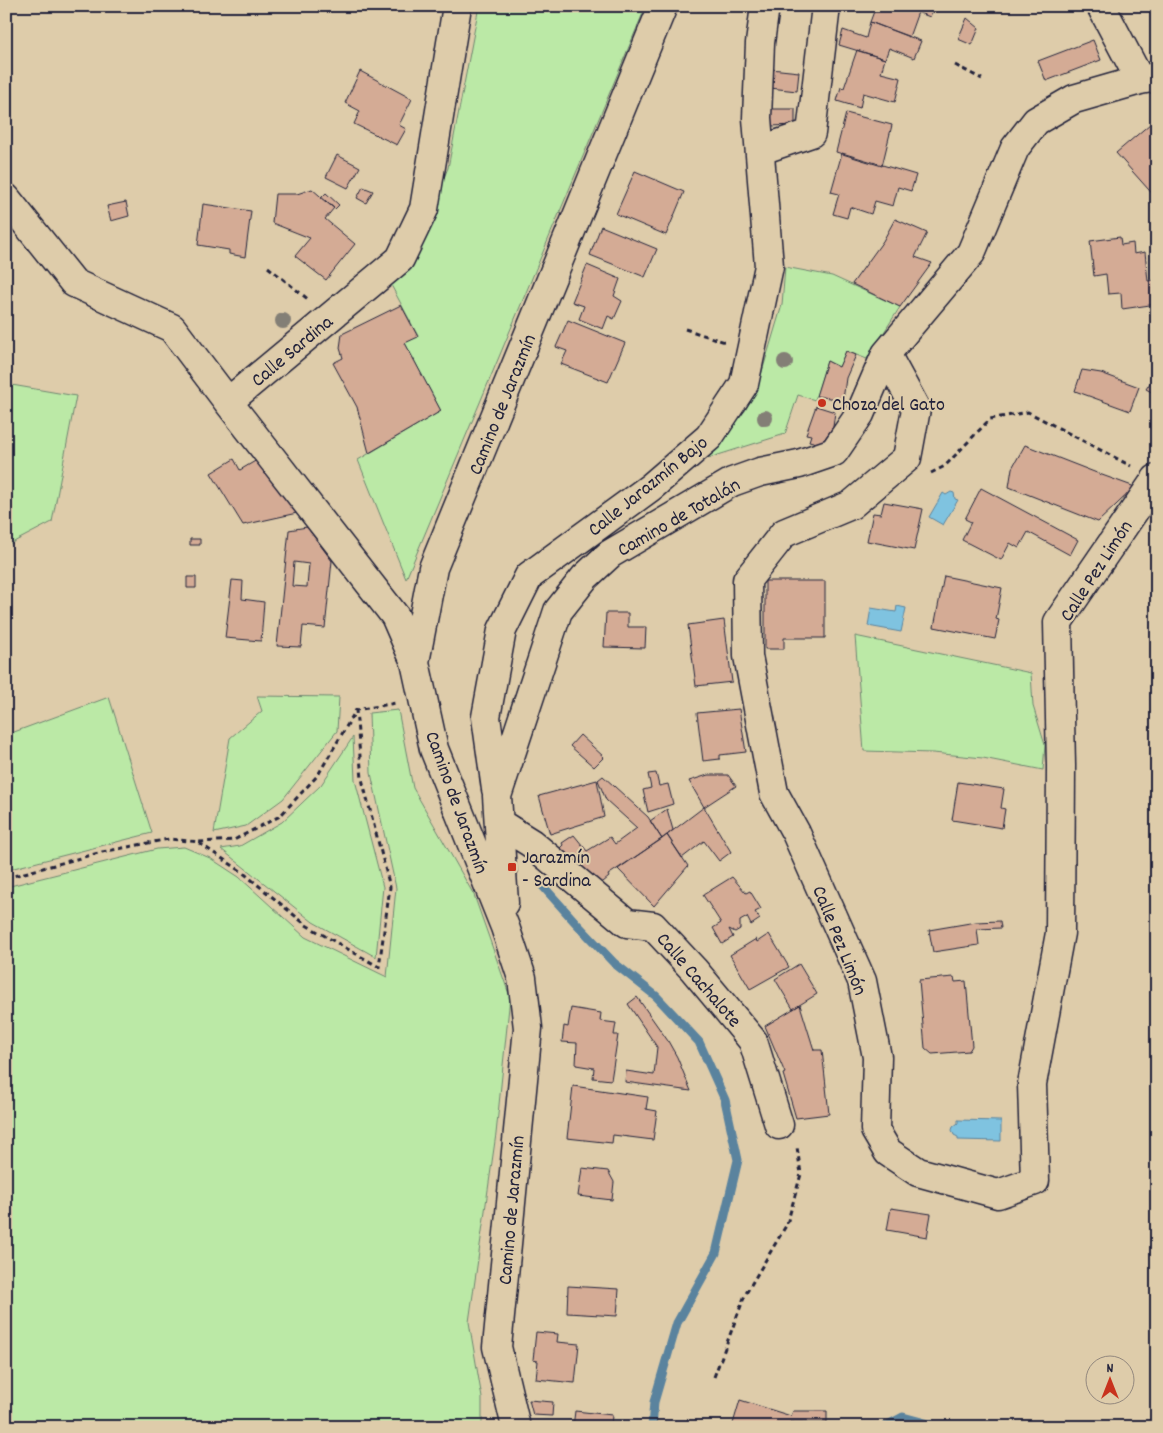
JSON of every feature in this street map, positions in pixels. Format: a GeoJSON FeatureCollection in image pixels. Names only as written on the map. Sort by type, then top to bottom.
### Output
{"type":"FeatureCollection","features":[{"type":"Feature","properties":{"kind":"street","name":"Calle Sardina"},"geometry":{"type":"LineString","coordinates":[[228,402],[400,259],[424,209],[457,6]]}},
{"type":"Feature","properties":{"kind":"street","name":"Camino de Jarazmín"},"geometry":{"type":"LineString","coordinates":[[516,1427],[498,1347],[528,1028],[522,978],[505,927],[434,749],[415,662],[434,568],[663,6]]}},
{"type":"Feature","properties":{"kind":"street","name":"Calle Jarazmín Bajo"},"geometry":{"type":"LineString","coordinates":[[498,796],[486,717],[502,630],[530,576],[651,487],[709,437],[744,384],[769,266],[757,118],[760,43],[764,6]]}},
{"type":"Feature","properties":{"kind":"street"},"geometry":{"type":"LineString","coordinates":[[761,150],[810,133],[826,6]]}},
{"type":"Feature","properties":{"kind":"street"},"geometry":{"type":"LineString","coordinates":[[1101,6],[1149,79]]}},
{"type":"Feature","properties":{"kind":"street","name":"Camino de Totalán"},"geometry":{"type":"LineString","coordinates":[[505,927],[498,796],[558,610],[586,577],[610,554],[732,482],[760,472],[799,464],[834,452],[860,414],[886,354],[970,253],[1015,148],[1036,121],[1074,99],[1149,79]]}},
{"type":"Feature","properties":{"kind":"street"},"geometry":{"type":"LineString","coordinates":[[6,198],[74,283],[172,328],[395,616],[415,662]]}},
{"type":"Feature","properties":{"kind":"street","name":"Calle Pez Limón"},"geometry":{"type":"LineString","coordinates":[[886,354],[916,409],[907,458],[850,506],[784,533],[747,580],[748,656],[774,793],[796,833],[862,980],[877,1057],[875,1130],[888,1152],[918,1172],[998,1194],[1034,1181],[1032,1084],[1060,933],[1061,766],[1058,622],[1156,479]]}},
{"type":"Feature","properties":{"kind":"street","name":"Calle Cachalote"},"geometry":{"type":"LineString","coordinates":[[499,824],[531,843],[627,923],[653,926],[694,970],[753,1041],[779,1125]]}},
{"type":"Feature","properties":{"kind":"path"},"geometry":{"type":"LineString","coordinates":[[954,65],[982,79]]}},
{"type":"Feature","properties":{"kind":"path"},"geometry":{"type":"LineString","coordinates":[[268,268],[331,317]]}},
{"type":"Feature","properties":{"kind":"path"},"geometry":{"type":"LineString","coordinates":[[685,330],[751,350]]}},
{"type":"Feature","properties":{"kind":"path"},"geometry":{"type":"LineString","coordinates":[[929,474],[945,466],[990,419],[1028,412],[1156,479]]}},
{"type":"Feature","properties":{"kind":"path"},"geometry":{"type":"LineString","coordinates":[[356,710],[424,700]]}},
{"type":"Feature","properties":{"kind":"path"},"geometry":{"type":"LineString","coordinates":[[199,842],[241,871],[306,925],[379,967],[390,887],[362,780],[356,710]]}},
{"type":"Feature","properties":{"kind":"path"},"geometry":{"type":"LineString","coordinates":[[6,878],[102,852],[169,839],[199,842],[234,840],[280,816],[318,775],[356,710]]}},
{"type":"Feature","properties":{"kind":"path"},"geometry":{"type":"LineString","coordinates":[[714,1377],[745,1295],[786,1224],[801,1174],[797,1143],[779,1125]]}},
{"type":"Feature","properties":{"kind":"green space"},"geometry":{"type":"Polygon","coordinates":[[[479,6],[646,6],[406,579],[358,460],[441,411],[405,343],[418,336],[390,283],[404,271],[448,168],[479,6]]]}},
{"type":"Feature","properties":{"kind":"green space"},"geometry":{"type":"Polygon","coordinates":[[[785,267],[832,276],[900,307],[867,359],[846,351],[839,367],[827,361],[815,400],[798,395],[785,434],[699,461],[745,411],[758,385],[782,305],[785,267]]]}},
{"type":"Feature","properties":{"kind":"green space"},"geometry":{"type":"Polygon","coordinates":[[[6,384],[76,396],[52,522],[6,546],[6,384]]]}},
{"type":"Feature","properties":{"kind":"green space"},"geometry":{"type":"Polygon","coordinates":[[[855,636],[1031,673],[1033,706],[1045,745],[1043,770],[983,758],[933,753],[864,751],[855,636]]]}},
{"type":"Feature","properties":{"kind":"green space"},"geometry":{"type":"Polygon","coordinates":[[[257,696],[339,697],[337,731],[283,799],[246,826],[214,833],[230,738],[262,711],[257,696]]]}},
{"type":"Feature","properties":{"kind":"green space"},"geometry":{"type":"Polygon","coordinates":[[[109,697],[152,833],[6,870],[6,735],[109,697]]]}},
{"type":"Feature","properties":{"kind":"green space"},"geometry":{"type":"Polygon","coordinates":[[[398,710],[413,788],[474,895],[510,997],[496,1134],[469,1322],[482,1398],[482,1427],[6,1427],[6,887],[157,849],[184,847],[210,858],[239,877],[305,937],[387,977],[396,888],[371,773],[369,713],[398,710]]]}},
{"type":"Feature","properties":{"kind":"green space"},"geometry":{"type":"Polygon","coordinates":[[[353,737],[355,780],[383,887],[376,957],[313,922],[221,849],[240,846],[282,822],[321,785],[353,737]]]}},
{"type":"Feature","properties":{"kind":"water"},"geometry":{"type":"Polygon","coordinates":[[[951,492],[954,493],[955,499],[958,500],[943,525],[929,517],[943,493],[946,495],[951,492]]]}},
{"type":"Feature","properties":{"kind":"water"},"geometry":{"type":"Polygon","coordinates":[[[897,606],[906,608],[901,632],[868,626],[871,608],[896,612],[897,606]]]}},
{"type":"Feature","properties":{"kind":"water"},"geometry":{"type":"Polygon","coordinates":[[[958,1120],[1001,1121],[1001,1141],[958,1140],[958,1137],[954,1135],[952,1130],[958,1123],[958,1120]]]}},
{"type":"Feature","properties":{"kind":"building"},"geometry":{"type":"Polygon","coordinates":[[[876,6],[901,6],[918,12],[909,37],[870,22],[876,6]]]}},
{"type":"Feature","properties":{"kind":"building"},"geometry":{"type":"Polygon","coordinates":[[[901,6],[934,6],[930,17],[901,6]]]}},
{"type":"Feature","properties":{"kind":"building"},"geometry":{"type":"Polygon","coordinates":[[[967,18],[979,28],[972,45],[958,39],[967,18]]]}},
{"type":"Feature","properties":{"kind":"building"},"geometry":{"type":"Polygon","coordinates":[[[870,22],[921,41],[914,58],[889,48],[885,59],[839,45],[843,30],[866,38],[870,22]]]}},
{"type":"Feature","properties":{"kind":"building"},"geometry":{"type":"Polygon","coordinates":[[[1093,40],[1101,60],[1046,81],[1038,61],[1093,40]]]}},
{"type":"Feature","properties":{"kind":"building"},"geometry":{"type":"Polygon","coordinates":[[[857,50],[885,59],[881,73],[901,78],[895,102],[863,93],[860,108],[837,101],[841,87],[844,88],[857,50]]]}},
{"type":"Feature","properties":{"kind":"building"},"geometry":{"type":"Polygon","coordinates":[[[771,69],[799,72],[797,91],[770,88],[771,69]]]}},
{"type":"Feature","properties":{"kind":"building"},"geometry":{"type":"Polygon","coordinates":[[[360,71],[412,99],[399,125],[406,129],[397,145],[354,124],[360,111],[345,103],[360,71]]]}},
{"type":"Feature","properties":{"kind":"building"},"geometry":{"type":"Polygon","coordinates":[[[771,109],[795,109],[795,125],[771,126],[771,109]]]}},
{"type":"Feature","properties":{"kind":"building"},"geometry":{"type":"Polygon","coordinates":[[[846,113],[892,125],[882,166],[836,152],[846,113]]]}},
{"type":"Feature","properties":{"kind":"building"},"geometry":{"type":"Polygon","coordinates":[[[1157,118],[1157,199],[1116,153],[1157,118]]]}},
{"type":"Feature","properties":{"kind":"building"},"geometry":{"type":"Polygon","coordinates":[[[842,153],[916,175],[911,191],[898,187],[893,206],[875,201],[871,214],[850,207],[847,218],[833,214],[839,194],[831,192],[842,153]]]}},
{"type":"Feature","properties":{"kind":"building"},"geometry":{"type":"Polygon","coordinates":[[[337,155],[360,167],[348,188],[326,177],[337,155]]]}},
{"type":"Feature","properties":{"kind":"building"},"geometry":{"type":"Polygon","coordinates":[[[635,171],[684,192],[666,235],[616,214],[635,171]]]}},
{"type":"Feature","properties":{"kind":"building"},"geometry":{"type":"Polygon","coordinates":[[[363,187],[373,191],[366,203],[357,198],[363,187]]]}},
{"type":"Feature","properties":{"kind":"building"},"geometry":{"type":"Polygon","coordinates":[[[312,189],[334,208],[325,219],[355,244],[326,280],[295,256],[310,238],[272,223],[275,194],[297,194],[312,189]]]}},
{"type":"Feature","properties":{"kind":"building"},"geometry":{"type":"Polygon","coordinates":[[[326,193],[339,205],[335,209],[321,198],[326,193]]]}},
{"type":"Feature","properties":{"kind":"building"},"geometry":{"type":"Polygon","coordinates":[[[126,202],[129,216],[111,221],[107,206],[126,202]]]}},
{"type":"Feature","properties":{"kind":"building"},"geometry":{"type":"Polygon","coordinates":[[[203,204],[251,211],[245,257],[229,254],[229,250],[198,245],[203,204]]]}},
{"type":"Feature","properties":{"kind":"building"},"geometry":{"type":"Polygon","coordinates":[[[895,219],[927,233],[915,257],[932,263],[900,307],[852,284],[883,241],[895,219]]]}},
{"type":"Feature","properties":{"kind":"building"},"geometry":{"type":"Polygon","coordinates":[[[601,226],[657,249],[645,277],[590,255],[601,226]]]}},
{"type":"Feature","properties":{"kind":"building"},"geometry":{"type":"Polygon","coordinates":[[[1120,237],[1121,245],[1133,243],[1134,254],[1145,252],[1148,281],[1155,280],[1157,304],[1122,309],[1121,293],[1108,294],[1106,274],[1094,276],[1090,241],[1120,237]]]}},
{"type":"Feature","properties":{"kind":"building"},"geometry":{"type":"Polygon","coordinates":[[[587,265],[620,279],[614,296],[622,301],[614,319],[608,316],[603,329],[579,319],[584,306],[572,302],[587,265]]]}},
{"type":"Feature","properties":{"kind":"building"},"geometry":{"type":"Polygon","coordinates":[[[401,305],[418,337],[405,343],[441,411],[369,453],[357,407],[333,363],[343,358],[340,348],[342,334],[401,305]]]}},
{"type":"Feature","properties":{"kind":"building"},"geometry":{"type":"Polygon","coordinates":[[[568,320],[625,343],[608,382],[561,364],[567,351],[556,347],[568,320]]]}},
{"type":"Feature","properties":{"kind":"building"},"geometry":{"type":"Polygon","coordinates":[[[846,351],[856,355],[846,378],[843,400],[816,396],[827,361],[839,367],[846,351]]]}},
{"type":"Feature","properties":{"kind":"building"},"geometry":{"type":"Polygon","coordinates":[[[1082,370],[1101,373],[1139,387],[1130,411],[1075,391],[1082,370]]]}},
{"type":"Feature","properties":{"kind":"building"},"geometry":{"type":"Polygon","coordinates":[[[1157,373],[1157,395],[1146,389],[1157,373]]]}},
{"type":"Feature","properties":{"kind":"building"},"geometry":{"type":"Polygon","coordinates":[[[816,406],[835,412],[833,427],[821,444],[809,441],[811,435],[806,434],[816,406]]]}},
{"type":"Feature","properties":{"kind":"building"},"geometry":{"type":"Polygon","coordinates":[[[1025,445],[1135,487],[1098,522],[1009,487],[1012,468],[1025,445]]]}},
{"type":"Feature","properties":{"kind":"building"},"geometry":{"type":"Polygon","coordinates":[[[234,459],[240,470],[257,460],[297,513],[243,525],[211,473],[234,459]]]}},
{"type":"Feature","properties":{"kind":"building"},"geometry":{"type":"Polygon","coordinates":[[[981,488],[1078,540],[1070,555],[1028,532],[1019,548],[1010,543],[1001,560],[962,540],[971,522],[965,519],[981,488]]]}},
{"type":"Feature","properties":{"kind":"building"},"geometry":{"type":"Polygon","coordinates":[[[884,502],[923,509],[914,550],[867,541],[873,513],[881,514],[884,502]]]}},
{"type":"Feature","properties":{"kind":"building"},"geometry":{"type":"Polygon","coordinates":[[[307,527],[332,561],[325,628],[303,626],[301,647],[277,646],[289,530],[307,527]],[[294,562],[292,586],[307,587],[309,564],[294,562]]]}},
{"type":"Feature","properties":{"kind":"building"},"geometry":{"type":"Polygon","coordinates":[[[190,539],[200,539],[200,545],[190,545],[190,539]]]}},
{"type":"Feature","properties":{"kind":"building"},"geometry":{"type":"Polygon","coordinates":[[[944,576],[1002,588],[996,619],[999,620],[995,639],[934,627],[944,576]]]}},
{"type":"Feature","properties":{"kind":"building"},"geometry":{"type":"Polygon","coordinates":[[[187,577],[196,577],[196,588],[187,588],[187,577]]]}},
{"type":"Feature","properties":{"kind":"building"},"geometry":{"type":"Polygon","coordinates":[[[232,580],[243,581],[242,599],[264,602],[261,641],[225,638],[232,580]]]}},
{"type":"Feature","properties":{"kind":"building"},"geometry":{"type":"Polygon","coordinates":[[[765,581],[825,581],[825,638],[784,638],[784,649],[765,649],[765,581]]]}},
{"type":"Feature","properties":{"kind":"building"},"geometry":{"type":"Polygon","coordinates":[[[606,613],[628,613],[628,627],[646,627],[645,648],[604,647],[606,613]]]}},
{"type":"Feature","properties":{"kind":"building"},"geometry":{"type":"Polygon","coordinates":[[[724,620],[732,682],[696,686],[688,625],[724,620]]]}},
{"type":"Feature","properties":{"kind":"building"},"geometry":{"type":"Polygon","coordinates":[[[739,709],[746,752],[720,755],[720,759],[703,761],[697,713],[739,709]]]}},
{"type":"Feature","properties":{"kind":"building"},"geometry":{"type":"Polygon","coordinates":[[[580,735],[604,757],[594,767],[570,746],[580,735]]]}},
{"type":"Feature","properties":{"kind":"building"},"geometry":{"type":"Polygon","coordinates":[[[656,773],[659,786],[668,784],[673,804],[648,812],[643,790],[651,788],[648,774],[656,773]]]}},
{"type":"Feature","properties":{"kind":"building"},"geometry":{"type":"Polygon","coordinates":[[[708,775],[728,775],[736,786],[704,807],[689,781],[708,775]]]}},
{"type":"Feature","properties":{"kind":"building"},"geometry":{"type":"Polygon","coordinates":[[[603,776],[648,817],[662,839],[608,875],[609,877],[596,888],[559,849],[563,845],[562,843],[574,835],[587,851],[610,837],[615,844],[637,828],[606,800],[598,780],[603,776]]]}},
{"type":"Feature","properties":{"kind":"building"},"geometry":{"type":"Polygon","coordinates":[[[597,780],[604,817],[550,834],[539,796],[597,780]]]}},
{"type":"Feature","properties":{"kind":"building"},"geometry":{"type":"Polygon","coordinates":[[[958,782],[1004,789],[1001,808],[1005,809],[1002,828],[952,820],[958,782]]]}},
{"type":"Feature","properties":{"kind":"building"},"geometry":{"type":"Polygon","coordinates":[[[704,807],[731,852],[719,861],[704,841],[682,858],[667,835],[704,807]]]}},
{"type":"Feature","properties":{"kind":"building"},"geometry":{"type":"Polygon","coordinates":[[[667,809],[673,830],[662,839],[650,821],[667,809]]]}},
{"type":"Feature","properties":{"kind":"building"},"geometry":{"type":"Polygon","coordinates":[[[667,835],[688,866],[654,906],[618,869],[667,835]]]}},
{"type":"Feature","properties":{"kind":"building"},"geometry":{"type":"Polygon","coordinates":[[[732,877],[746,893],[750,891],[761,909],[755,912],[760,919],[751,925],[747,917],[740,921],[740,929],[735,932],[729,929],[733,937],[722,944],[713,928],[721,923],[703,895],[732,877]]]}},
{"type":"Feature","properties":{"kind":"building"},"geometry":{"type":"Polygon","coordinates":[[[1000,921],[1001,928],[977,929],[979,945],[933,952],[929,930],[976,922],[1000,921]]]}},
{"type":"Feature","properties":{"kind":"building"},"geometry":{"type":"Polygon","coordinates":[[[769,934],[789,967],[750,989],[730,955],[756,939],[757,942],[769,934]]]}},
{"type":"Feature","properties":{"kind":"building"},"geometry":{"type":"Polygon","coordinates":[[[799,964],[817,994],[793,1009],[775,979],[799,964]]]}},
{"type":"Feature","properties":{"kind":"building"},"geometry":{"type":"Polygon","coordinates":[[[954,977],[955,982],[966,981],[972,1046],[969,1051],[932,1054],[925,1048],[919,980],[954,977]]]}},
{"type":"Feature","properties":{"kind":"building"},"geometry":{"type":"Polygon","coordinates":[[[637,997],[668,1041],[691,1091],[625,1082],[626,1071],[654,1075],[657,1047],[628,1004],[637,997]]]}},
{"type":"Feature","properties":{"kind":"building"},"geometry":{"type":"Polygon","coordinates":[[[800,1005],[814,1050],[822,1050],[829,1114],[796,1118],[783,1074],[785,1073],[765,1026],[800,1005]]]}},
{"type":"Feature","properties":{"kind":"building"},"geometry":{"type":"Polygon","coordinates":[[[571,1008],[601,1013],[600,1021],[616,1023],[614,1035],[618,1035],[611,1080],[593,1078],[594,1068],[576,1065],[577,1043],[562,1042],[564,1026],[568,1027],[571,1008]]]}},
{"type":"Feature","properties":{"kind":"building"},"geometry":{"type":"Polygon","coordinates":[[[573,1086],[648,1097],[646,1109],[657,1111],[653,1140],[613,1135],[612,1143],[567,1138],[573,1086]]]}},
{"type":"Feature","properties":{"kind":"building"},"geometry":{"type":"Polygon","coordinates":[[[582,1168],[608,1171],[614,1182],[612,1200],[578,1196],[582,1168]]]}},
{"type":"Feature","properties":{"kind":"building"},"geometry":{"type":"Polygon","coordinates":[[[891,1208],[931,1214],[927,1237],[887,1230],[891,1208]]]}},
{"type":"Feature","properties":{"kind":"building"},"geometry":{"type":"Polygon","coordinates":[[[568,1286],[619,1289],[617,1316],[567,1313],[568,1286]]]}},
{"type":"Feature","properties":{"kind":"building"},"geometry":{"type":"Polygon","coordinates":[[[536,1332],[558,1334],[557,1342],[579,1344],[575,1383],[536,1379],[538,1361],[533,1360],[536,1332]]]}},
{"type":"Feature","properties":{"kind":"building"},"geometry":{"type":"Polygon","coordinates":[[[529,1400],[553,1402],[552,1416],[533,1415],[529,1400]]]}},
{"type":"Feature","properties":{"kind":"building"},"geometry":{"type":"Polygon","coordinates":[[[740,1400],[791,1416],[793,1411],[827,1411],[827,1422],[790,1422],[789,1427],[732,1427],[740,1400]]]}},
{"type":"Feature","properties":{"kind":"building"},"geometry":{"type":"Polygon","coordinates":[[[575,1411],[612,1415],[611,1427],[573,1427],[575,1411]]]}},
{"type":"Feature","properties":{"kind":"waterway"},"geometry":{"type":"LineString","coordinates":[[541,884],[614,963],[656,996],[699,1042],[725,1100],[738,1160],[716,1253],[677,1323],[654,1402],[652,1427]]}},
{"type":"Feature","properties":{"kind":"waterway"},"geometry":{"type":"LineString","coordinates":[[884,1427],[903,1417],[940,1427]]}},
{"type":"Feature","properties":{"kind":"place","name":"Choza del Gato"},"geometry":{"type":"Point","coordinates":[822,403]}},
{"type":"Feature","properties":{"kind":"place","name":"Jarazmín - Sardina"},"geometry":{"type":"Point","coordinates":[512,867]}}]}
